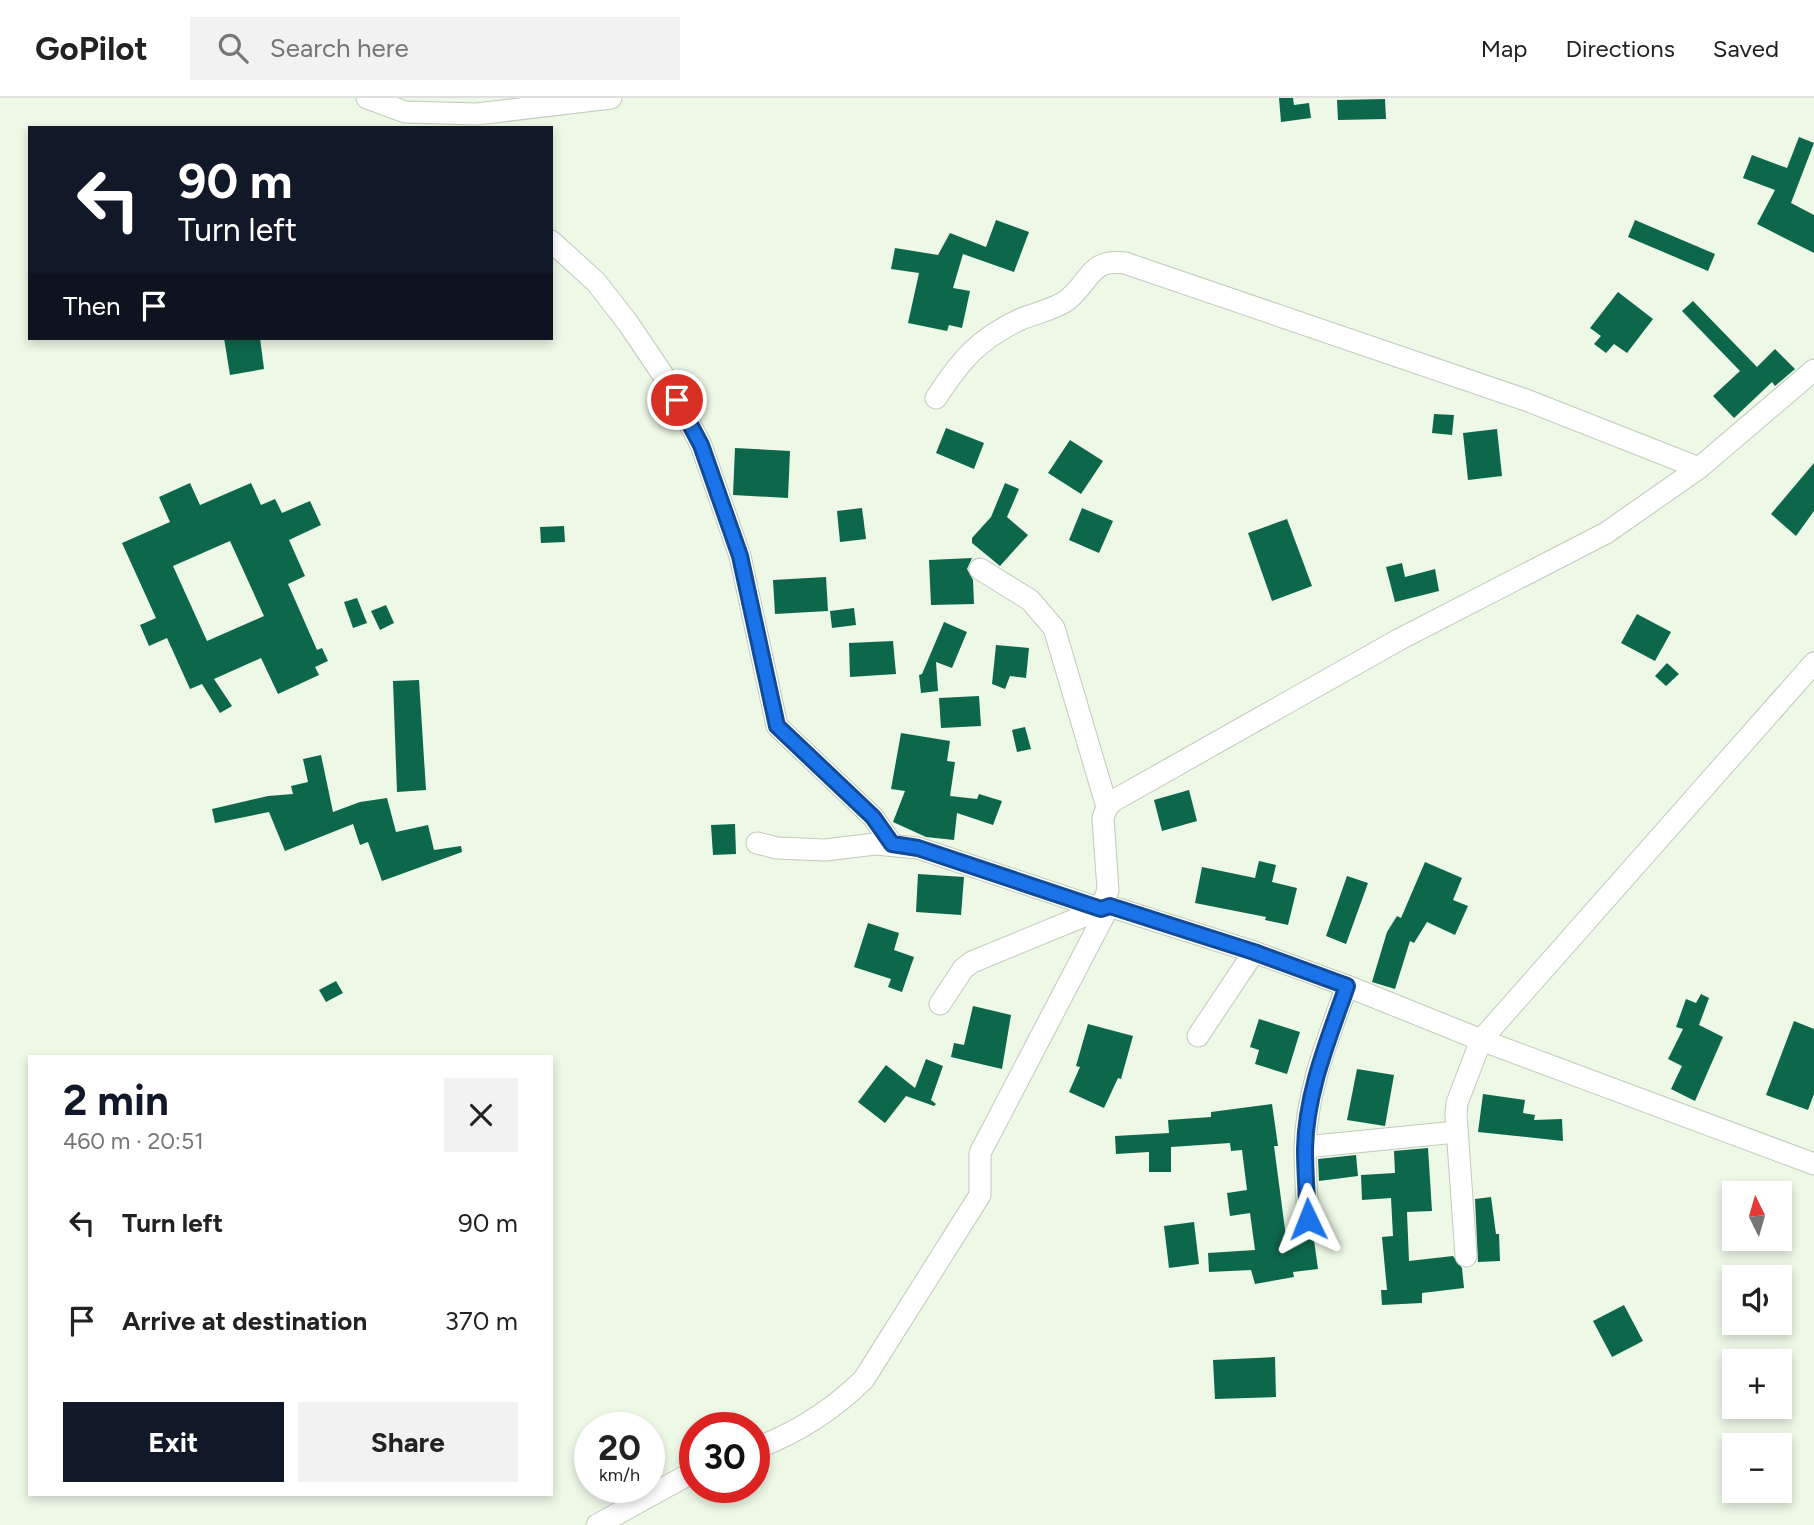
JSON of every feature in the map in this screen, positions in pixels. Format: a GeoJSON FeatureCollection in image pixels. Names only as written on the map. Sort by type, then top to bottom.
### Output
{"type":"FeatureCollection","features":[{"type":"Feature","properties":{"kind":"street"},"geometry":{"type":"LineString","coordinates":[[367,98],[411,120],[611,98]]}},
{"type":"Feature","properties":{"kind":"street"},"geometry":{"type":"LineString","coordinates":[[553,243],[596,282],[628,323],[665,378],[701,445],[740,556],[777,726],[873,817],[892,844]]}},
{"type":"Feature","properties":{"kind":"street"},"geometry":{"type":"LineString","coordinates":[[936,398],[962,359],[989,335],[1057,306],[1068,299],[1098,265],[1111,261],[1125,263],[1526,400],[1699,468]]}},
{"type":"Feature","properties":{"kind":"street"},"geometry":{"type":"LineString","coordinates":[[1107,807],[1400,639],[1606,533],[1699,468],[1814,370]]}},
{"type":"Feature","properties":{"kind":"street"},"geometry":{"type":"LineString","coordinates":[[770,1443],[793,1434],[844,1400],[864,1379],[980,1195],[979,1153],[1105,908],[1108,890],[1103,818],[1107,807],[1054,628],[1030,600],[979,569]]}},
{"type":"Feature","properties":{"kind":"street"},"geometry":{"type":"LineString","coordinates":[[1466,1256],[1456,1132],[1457,1103],[1481,1040],[1814,663]]}},
{"type":"Feature","properties":{"kind":"street"},"geometry":{"type":"LineString","coordinates":[[757,842],[777,848],[825,850],[892,844],[918,848],[1254,952],[1814,1164]]}},
{"type":"Feature","properties":{"kind":"street"},"geometry":{"type":"LineString","coordinates":[[940,1004],[963,969],[972,962],[1105,908]]}},
{"type":"Feature","properties":{"kind":"street"},"geometry":{"type":"LineString","coordinates":[[1198,1036],[1254,952]]}},
{"type":"Feature","properties":{"kind":"street"},"geometry":{"type":"LineString","coordinates":[[1308,1219],[1305,1147],[1319,1065],[1347,986]]}},
{"type":"Feature","properties":{"kind":"street"},"geometry":{"type":"LineString","coordinates":[[1305,1147],[1456,1132]]}},
{"type":"Feature","properties":{"kind":"street"},"geometry":{"type":"LineString","coordinates":[[597,1525],[679,1480]]}},
{"type":"Feature","properties":{"kind":"building"},"geometry":{"type":"Polygon","coordinates":[[[1279,98],[1293,98],[1294,105],[1309,103],[1311,118],[1281,122],[1279,98]]]}},
{"type":"Feature","properties":{"kind":"building"},"geometry":{"type":"Polygon","coordinates":[[[1385,99],[1386,119],[1338,120],[1337,100],[1385,99]]]}},
{"type":"Feature","properties":{"kind":"building"},"geometry":{"type":"Polygon","coordinates":[[[1799,137],[1814,143],[1791,203],[1814,215],[1814,253],[1757,224],[1775,190],[1743,178],[1752,155],[1787,168],[1799,137]]]}},
{"type":"Feature","properties":{"kind":"building"},"geometry":{"type":"Polygon","coordinates":[[[996,220],[1029,232],[1014,272],[963,254],[953,288],[970,291],[962,328],[949,325],[947,331],[908,323],[919,273],[891,269],[895,248],[938,255],[950,233],[986,247],[996,220]]]}},
{"type":"Feature","properties":{"kind":"building"},"geometry":{"type":"Polygon","coordinates":[[[1635,220],[1715,254],[1708,271],[1628,237],[1635,220]]]}},
{"type":"Feature","properties":{"kind":"building"},"geometry":{"type":"Polygon","coordinates":[[[1618,292],[1653,319],[1627,353],[1614,344],[1606,353],[1594,344],[1601,336],[1590,328],[1618,292]]]}},
{"type":"Feature","properties":{"kind":"building"},"geometry":{"type":"Polygon","coordinates":[[[1693,301],[1757,367],[1775,349],[1795,369],[1775,386],[1772,382],[1734,418],[1713,396],[1740,371],[1682,311],[1693,301]]]}},
{"type":"Feature","properties":{"kind":"building"},"geometry":{"type":"Polygon","coordinates":[[[224,340],[260,340],[264,369],[230,375],[224,340]]]}},
{"type":"Feature","properties":{"kind":"building"},"geometry":{"type":"Polygon","coordinates":[[[1434,414],[1454,415],[1452,435],[1432,433],[1434,414]]]}},
{"type":"Feature","properties":{"kind":"building"},"geometry":{"type":"Polygon","coordinates":[[[946,428],[984,443],[974,469],[936,453],[946,428]]]}},
{"type":"Feature","properties":{"kind":"building"},"geometry":{"type":"Polygon","coordinates":[[[1497,429],[1502,476],[1468,480],[1463,433],[1497,429]]]}},
{"type":"Feature","properties":{"kind":"building"},"geometry":{"type":"Polygon","coordinates":[[[1070,440],[1103,461],[1081,494],[1048,473],[1070,440]]]}},
{"type":"Feature","properties":{"kind":"building"},"geometry":{"type":"Polygon","coordinates":[[[735,448],[790,451],[788,498],[733,495],[735,448]]]}},
{"type":"Feature","properties":{"kind":"building"},"geometry":{"type":"Polygon","coordinates":[[[1814,463],[1814,511],[1796,536],[1771,514],[1814,463]]]}},
{"type":"Feature","properties":{"kind":"building"},"geometry":{"type":"Polygon","coordinates":[[[190,483],[200,505],[251,483],[261,505],[275,499],[282,513],[310,501],[321,525],[289,540],[305,576],[288,584],[317,650],[322,648],[328,661],[315,667],[319,675],[278,694],[261,658],[214,679],[232,706],[220,713],[202,684],[190,689],[167,638],[149,646],[140,625],[156,618],[122,543],[170,522],[159,497],[190,483]],[[230,541],[173,566],[207,641],[264,616],[230,541]]]}},
{"type":"Feature","properties":{"kind":"building"},"geometry":{"type":"Polygon","coordinates":[[[1005,483],[1019,489],[1007,517],[1028,535],[1000,566],[972,543],[972,538],[991,517],[1005,483]]]}},
{"type":"Feature","properties":{"kind":"building"},"geometry":{"type":"Polygon","coordinates":[[[862,508],[866,539],[840,542],[837,511],[862,508]]]}},
{"type":"Feature","properties":{"kind":"building"},"geometry":{"type":"Polygon","coordinates":[[[1082,508],[1113,521],[1099,553],[1069,540],[1082,508]]]}},
{"type":"Feature","properties":{"kind":"building"},"geometry":{"type":"Polygon","coordinates":[[[1287,519],[1312,586],[1272,601],[1248,533],[1287,519]]]}},
{"type":"Feature","properties":{"kind":"building"},"geometry":{"type":"Polygon","coordinates":[[[564,526],[565,542],[541,543],[540,527],[564,526]]]}},
{"type":"Feature","properties":{"kind":"building"},"geometry":{"type":"Polygon","coordinates":[[[972,558],[967,569],[973,580],[974,604],[931,605],[929,560],[972,558]]]}},
{"type":"Feature","properties":{"kind":"building"},"geometry":{"type":"Polygon","coordinates":[[[1402,563],[1405,577],[1435,569],[1439,591],[1395,602],[1386,567],[1402,563]]]}},
{"type":"Feature","properties":{"kind":"building"},"geometry":{"type":"Polygon","coordinates":[[[826,577],[828,611],[775,614],[773,580],[826,577]]]}},
{"type":"Feature","properties":{"kind":"building"},"geometry":{"type":"Polygon","coordinates":[[[357,598],[367,623],[353,628],[344,602],[357,598]]]}},
{"type":"Feature","properties":{"kind":"building"},"geometry":{"type":"Polygon","coordinates":[[[386,605],[394,623],[380,630],[371,611],[386,605]]]}},
{"type":"Feature","properties":{"kind":"building"},"geometry":{"type":"Polygon","coordinates":[[[854,608],[856,625],[832,628],[830,611],[854,608]]]}},
{"type":"Feature","properties":{"kind":"building"},"geometry":{"type":"Polygon","coordinates":[[[1637,614],[1671,632],[1655,661],[1621,643],[1637,614]]]}},
{"type":"Feature","properties":{"kind":"building"},"geometry":{"type":"Polygon","coordinates":[[[944,622],[967,632],[952,668],[936,662],[938,691],[921,693],[919,675],[922,674],[944,622]]]}},
{"type":"Feature","properties":{"kind":"building"},"geometry":{"type":"Polygon","coordinates":[[[893,641],[896,674],[850,677],[849,643],[893,641]]]}},
{"type":"Feature","properties":{"kind":"building"},"geometry":{"type":"Polygon","coordinates":[[[996,645],[1029,648],[1026,678],[1010,676],[1005,689],[992,684],[996,645]]]}},
{"type":"Feature","properties":{"kind":"building"},"geometry":{"type":"Polygon","coordinates":[[[1667,663],[1679,674],[1666,686],[1655,676],[1667,663]]]}},
{"type":"Feature","properties":{"kind":"building"},"geometry":{"type":"Polygon","coordinates":[[[419,680],[426,790],[397,792],[393,681],[419,680]]]}},
{"type":"Feature","properties":{"kind":"building"},"geometry":{"type":"Polygon","coordinates":[[[979,696],[981,726],[941,728],[939,698],[979,696]]]}},
{"type":"Feature","properties":{"kind":"building"},"geometry":{"type":"Polygon","coordinates":[[[1025,727],[1031,749],[1017,752],[1012,730],[1025,727]]]}},
{"type":"Feature","properties":{"kind":"building"},"geometry":{"type":"Polygon","coordinates":[[[901,733],[950,741],[947,761],[955,762],[950,796],[977,799],[979,794],[1002,801],[993,825],[957,813],[954,840],[926,837],[893,822],[905,791],[891,789],[901,733]]]}},
{"type":"Feature","properties":{"kind":"building"},"geometry":{"type":"Polygon","coordinates":[[[321,755],[333,812],[360,802],[387,798],[396,832],[428,825],[434,850],[461,846],[462,852],[382,881],[368,842],[360,845],[353,824],[285,851],[269,812],[215,823],[212,809],[268,796],[293,794],[291,786],[308,782],[303,759],[321,755]]]}},
{"type":"Feature","properties":{"kind":"building"},"geometry":{"type":"Polygon","coordinates":[[[1189,790],[1197,821],[1162,831],[1154,800],[1189,790]]]}},
{"type":"Feature","properties":{"kind":"building"},"geometry":{"type":"Polygon","coordinates":[[[735,824],[736,854],[713,855],[711,825],[735,824]]]}},
{"type":"Feature","properties":{"kind":"building"},"geometry":{"type":"Polygon","coordinates":[[[1259,861],[1276,865],[1272,882],[1297,888],[1288,925],[1265,920],[1266,917],[1195,903],[1202,867],[1255,878],[1259,861]]]}},
{"type":"Feature","properties":{"kind":"building"},"geometry":{"type":"Polygon","coordinates":[[[1425,862],[1462,878],[1453,900],[1468,906],[1455,935],[1427,922],[1414,943],[1410,941],[1395,989],[1372,982],[1387,932],[1397,916],[1401,918],[1425,862]]]}},
{"type":"Feature","properties":{"kind":"building"},"geometry":{"type":"Polygon","coordinates":[[[918,874],[964,877],[961,915],[916,912],[918,874]]]}},
{"type":"Feature","properties":{"kind":"building"},"geometry":{"type":"Polygon","coordinates":[[[1347,876],[1368,883],[1346,944],[1326,936],[1347,876]]]}},
{"type":"Feature","properties":{"kind":"building"},"geometry":{"type":"Polygon","coordinates":[[[868,923],[899,933],[894,950],[914,957],[902,992],[888,987],[891,979],[854,967],[868,923]]]}},
{"type":"Feature","properties":{"kind":"building"},"geometry":{"type":"Polygon","coordinates":[[[336,981],[343,993],[326,1002],[319,990],[336,981]]]}},
{"type":"Feature","properties":{"kind":"building"},"geometry":{"type":"Polygon","coordinates":[[[1701,994],[1709,998],[1699,1025],[1723,1037],[1695,1101],[1671,1089],[1682,1066],[1668,1059],[1683,1029],[1676,1027],[1686,999],[1696,1003],[1701,994]]]}},
{"type":"Feature","properties":{"kind":"building"},"geometry":{"type":"Polygon","coordinates":[[[973,1006],[1011,1015],[1002,1069],[951,1057],[954,1043],[964,1045],[973,1006]]]}},
{"type":"Feature","properties":{"kind":"building"},"geometry":{"type":"Polygon","coordinates":[[[1259,1019],[1300,1032],[1287,1074],[1255,1064],[1259,1050],[1250,1047],[1259,1019]]]}},
{"type":"Feature","properties":{"kind":"building"},"geometry":{"type":"Polygon","coordinates":[[[1794,1021],[1814,1029],[1814,1094],[1808,1110],[1766,1095],[1794,1021]]]}},
{"type":"Feature","properties":{"kind":"building"},"geometry":{"type":"Polygon","coordinates":[[[1088,1024],[1133,1036],[1121,1079],[1118,1078],[1104,1108],[1069,1092],[1080,1067],[1076,1066],[1088,1024]]]}},
{"type":"Feature","properties":{"kind":"building"},"geometry":{"type":"Polygon","coordinates":[[[926,1059],[943,1066],[931,1100],[936,1104],[934,1106],[906,1096],[885,1123],[858,1102],[886,1065],[915,1088],[926,1059]]]}},
{"type":"Feature","properties":{"kind":"building"},"geometry":{"type":"Polygon","coordinates":[[[1357,1069],[1394,1075],[1385,1126],[1347,1120],[1357,1069]]]}},
{"type":"Feature","properties":{"kind":"building"},"geometry":{"type":"Polygon","coordinates":[[[1483,1094],[1525,1100],[1523,1113],[1535,1115],[1534,1120],[1562,1119],[1563,1141],[1478,1132],[1483,1094]]]}},
{"type":"Feature","properties":{"kind":"building"},"geometry":{"type":"Polygon","coordinates":[[[1272,1104],[1278,1146],[1274,1146],[1286,1237],[1313,1233],[1318,1269],[1293,1272],[1294,1277],[1255,1284],[1251,1270],[1209,1272],[1208,1253],[1255,1250],[1250,1213],[1230,1216],[1227,1193],[1247,1190],[1242,1150],[1231,1151],[1230,1143],[1171,1147],[1171,1172],[1149,1172],[1149,1152],[1116,1154],[1115,1136],[1169,1133],[1168,1120],[1211,1117],[1211,1112],[1272,1104]]]}},
{"type":"Feature","properties":{"kind":"building"},"geometry":{"type":"Polygon","coordinates":[[[1428,1148],[1432,1211],[1407,1212],[1409,1261],[1453,1256],[1462,1268],[1464,1288],[1422,1293],[1422,1303],[1382,1305],[1381,1290],[1387,1290],[1382,1237],[1393,1236],[1391,1198],[1362,1200],[1361,1175],[1395,1173],[1394,1151],[1428,1148]]]}},
{"type":"Feature","properties":{"kind":"building"},"geometry":{"type":"Polygon","coordinates":[[[1356,1155],[1358,1176],[1319,1181],[1318,1159],[1356,1155]]]}},
{"type":"Feature","properties":{"kind":"building"},"geometry":{"type":"Polygon","coordinates":[[[1491,1197],[1496,1234],[1499,1234],[1500,1261],[1478,1262],[1475,1199],[1491,1197]]]}},
{"type":"Feature","properties":{"kind":"building"},"geometry":{"type":"Polygon","coordinates":[[[1194,1222],[1199,1264],[1169,1268],[1164,1226],[1194,1222]]]}},
{"type":"Feature","properties":{"kind":"building"},"geometry":{"type":"Polygon","coordinates":[[[1624,1305],[1643,1341],[1612,1357],[1593,1321],[1624,1305]]]}},
{"type":"Feature","properties":{"kind":"building"},"geometry":{"type":"Polygon","coordinates":[[[1275,1357],[1276,1397],[1215,1399],[1213,1360],[1275,1357]]]}},
{"type":"Feature","properties":{"kind":"route"},"geometry":{"type":"LineString","coordinates":[[677,400],[701,445],[740,556],[777,726],[873,817],[892,844],[918,848],[1101,909],[1110,906],[1254,952],[1347,986],[1319,1065],[1310,1111],[1305,1147],[1308,1219]]}}]}
